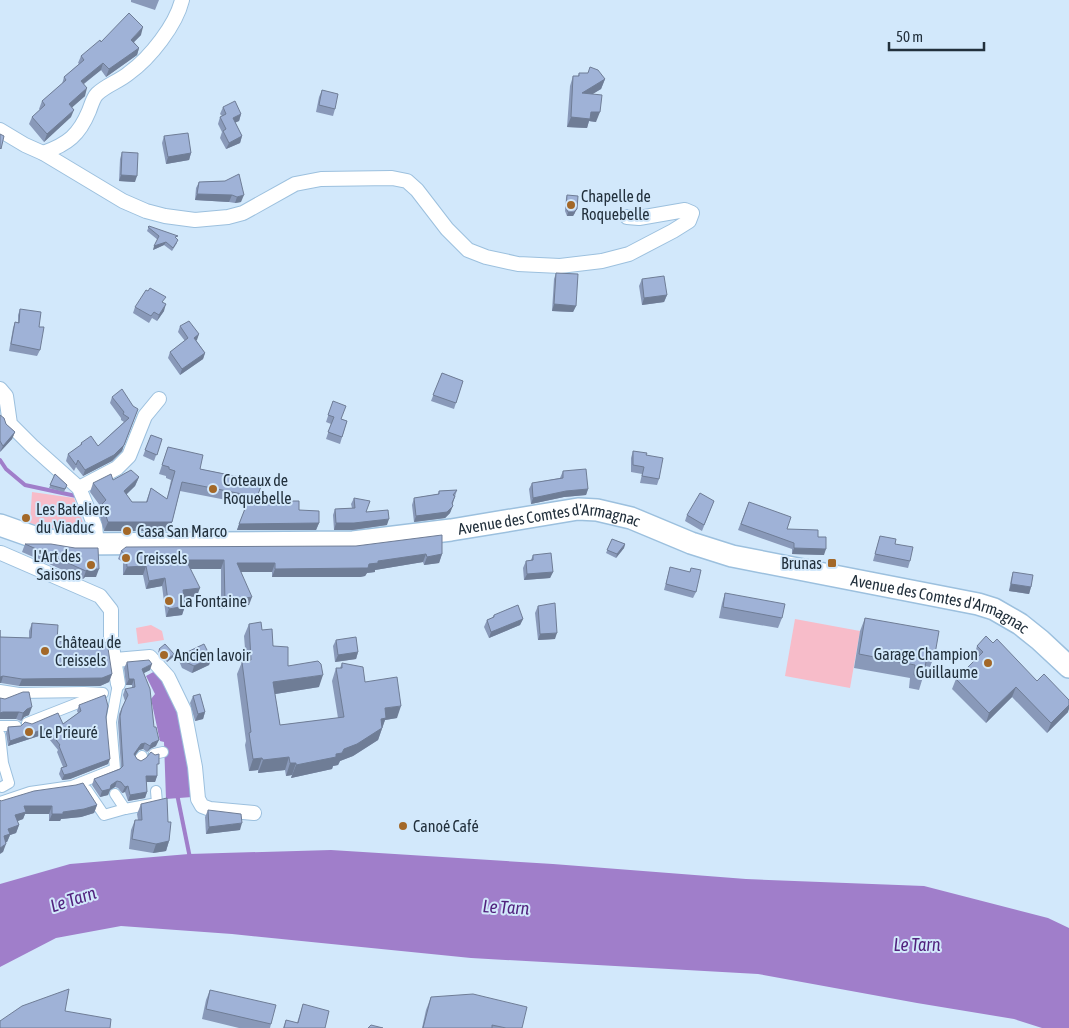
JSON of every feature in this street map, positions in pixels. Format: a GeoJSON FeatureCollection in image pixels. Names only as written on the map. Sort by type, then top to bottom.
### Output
{"type":"FeatureCollection","features":[{"type":"Feature","properties":{"kind":"main road","name":"Avenue des Comtes d'Armagnac"},"geometry":{"type":"LineString","coordinates":[[0,525],[54,542],[72,544],[353,542],[451,530],[578,509],[597,510],[631,518],[690,543],[732,556],[952,598],[994,609],[1027,629],[1069,667]]}},
{"type":"Feature","properties":{"kind":"street"},"geometry":{"type":"LineString","coordinates":[[44,153],[60,147],[73,138],[84,124],[96,94],[130,73],[149,55],[179,10],[182,0]]}},
{"type":"Feature","properties":{"kind":"street"},"geometry":{"type":"LineString","coordinates":[[0,130],[25,145],[44,153],[124,201],[146,211],[195,220],[228,217],[243,213],[295,184],[321,179],[392,178],[407,182],[417,190],[447,229],[468,250],[486,257],[518,264],[560,266],[602,261],[629,254],[689,221],[692,214],[685,210],[639,218],[627,217]]}},
{"type":"Feature","properties":{"kind":"street"},"geometry":{"type":"LineString","coordinates":[[0,389],[6,396],[10,424],[79,488],[95,526],[97,544]]}},
{"type":"Feature","properties":{"kind":"street"},"geometry":{"type":"LineString","coordinates":[[79,488],[117,468],[129,456],[145,416],[159,399]]}},
{"type":"Feature","properties":{"kind":"street"},"geometry":{"type":"LineString","coordinates":[[0,553],[100,596],[111,610],[111,639],[118,684],[111,722],[115,769],[84,786],[30,792],[3,800]]}},
{"type":"Feature","properties":{"kind":"street"},"geometry":{"type":"LineString","coordinates":[[115,660],[150,657],[168,677],[184,710],[195,767],[198,799],[202,806],[210,809],[254,813]]}},
{"type":"Feature","properties":{"kind":"street"},"geometry":{"type":"LineString","coordinates":[[0,690],[19,693],[103,693],[27,723]]}},
{"type":"Feature","properties":{"kind":"street"},"geometry":{"type":"LineString","coordinates":[[0,700],[19,693]]}},
{"type":"Feature","properties":{"kind":"street"},"geometry":{"type":"LineString","coordinates":[[0,726],[16,726]]}},
{"type":"Feature","properties":{"kind":"street"},"geometry":{"type":"LineString","coordinates":[[0,735],[5,785]]}},
{"type":"Feature","properties":{"kind":"street"},"geometry":{"type":"LineString","coordinates":[[84,786],[104,815],[157,803],[156,791]]}},
{"type":"Feature","properties":{"kind":"street"},"geometry":{"type":"LineString","coordinates":[[115,794],[125,809]]}},
{"type":"Feature","properties":{"kind":"shaded area"},"geometry":{"type":"Polygon","coordinates":[[[32,492],[74,498],[83,523],[83,530],[45,528],[30,523],[32,492]]]}},
{"type":"Feature","properties":{"kind":"shaded area"},"geometry":{"type":"Polygon","coordinates":[[[795,619],[860,631],[850,688],[785,676],[795,619]]]}},
{"type":"Feature","properties":{"kind":"shaded area"},"geometry":{"type":"Polygon","coordinates":[[[151,625],[162,631],[164,640],[138,644],[136,628],[151,625]]]}},
{"type":"Feature","properties":{"kind":"water"},"geometry":{"type":"Polygon","coordinates":[[[157,670],[179,705],[189,765],[192,797],[166,799],[164,742],[160,741],[151,699],[155,694],[146,676],[157,670]]]}},
{"type":"Feature","properties":{"kind":"water","name":"Le Tarn"},"geometry":{"type":"Polygon","coordinates":[[[331,850],[553,864],[746,879],[924,886],[1048,918],[1069,928],[1069,1028],[1042,1028],[1014,1019],[758,974],[471,958],[232,934],[121,926],[56,938],[0,967],[0,884],[70,864],[189,854],[331,850]]]}},
{"type":"Feature","properties":{"kind":"building"},"geometry":{"type":"Polygon","coordinates":[[[129,13],[143,27],[131,40],[139,48],[109,69],[103,63],[81,81],[87,88],[69,104],[74,110],[47,134],[32,117],[45,105],[42,101],[66,80],[64,77],[84,60],[81,56],[100,40],[101,42],[129,13]]]}},
{"type":"Feature","properties":{"kind":"building"},"geometry":{"type":"Polygon","coordinates":[[[590,67],[598,70],[605,79],[582,93],[602,95],[600,112],[591,112],[590,119],[571,117],[573,76],[579,76],[579,73],[588,73],[590,67]]]}},
{"type":"Feature","properties":{"kind":"building"},"geometry":{"type":"Polygon","coordinates":[[[322,90],[338,94],[335,109],[319,105],[322,90]]]}},
{"type":"Feature","properties":{"kind":"building"},"geometry":{"type":"Polygon","coordinates":[[[235,101],[241,114],[233,118],[242,136],[229,143],[223,131],[226,129],[220,117],[226,114],[223,107],[235,101]]]}},
{"type":"Feature","properties":{"kind":"building"},"geometry":{"type":"Polygon","coordinates":[[[188,133],[191,153],[168,157],[164,136],[188,133]]]}},
{"type":"Feature","properties":{"kind":"building"},"geometry":{"type":"Polygon","coordinates":[[[0,134],[4,136],[1,149],[0,148],[0,134]]]}},
{"type":"Feature","properties":{"kind":"building"},"geometry":{"type":"Polygon","coordinates":[[[122,152],[138,153],[137,176],[121,175],[122,152]]]}},
{"type":"Feature","properties":{"kind":"building"},"geometry":{"type":"Polygon","coordinates":[[[239,174],[244,195],[237,197],[232,195],[197,194],[199,182],[225,181],[239,174]]]}},
{"type":"Feature","properties":{"kind":"building","name":"Chapelle de Roquebelle"},"geometry":{"type":"Polygon","coordinates":[[[567,195],[578,196],[577,209],[574,212],[568,212],[566,208],[567,195]]]}},
{"type":"Feature","properties":{"kind":"building"},"geometry":{"type":"Polygon","coordinates":[[[149,226],[178,236],[175,237],[178,240],[173,248],[166,242],[154,246],[159,236],[149,226]]]}},
{"type":"Feature","properties":{"kind":"building"},"geometry":{"type":"Polygon","coordinates":[[[556,273],[578,274],[576,306],[554,304],[556,273]]]}},
{"type":"Feature","properties":{"kind":"building"},"geometry":{"type":"Polygon","coordinates":[[[664,276],[667,295],[644,298],[642,279],[664,276]]]}},
{"type":"Feature","properties":{"kind":"building"},"geometry":{"type":"Polygon","coordinates":[[[150,288],[166,297],[162,302],[166,304],[159,315],[154,312],[151,316],[135,307],[146,290],[148,291],[150,288]]]}},
{"type":"Feature","properties":{"kind":"building"},"geometry":{"type":"Polygon","coordinates":[[[20,309],[41,312],[39,327],[44,327],[40,350],[11,344],[15,322],[19,323],[20,309]]]}},
{"type":"Feature","properties":{"kind":"building"},"geometry":{"type":"Polygon","coordinates":[[[189,321],[199,334],[194,338],[205,353],[182,369],[170,352],[188,338],[180,326],[189,321]]]}},
{"type":"Feature","properties":{"kind":"building"},"geometry":{"type":"Polygon","coordinates":[[[442,373],[463,381],[456,403],[433,395],[442,373]]]}},
{"type":"Feature","properties":{"kind":"building"},"geometry":{"type":"Polygon","coordinates":[[[122,389],[133,406],[138,409],[124,445],[114,455],[85,470],[78,460],[76,465],[68,454],[91,436],[98,446],[129,418],[123,414],[124,412],[112,397],[122,389]]]}},
{"type":"Feature","properties":{"kind":"building"},"geometry":{"type":"Polygon","coordinates":[[[333,401],[346,406],[341,419],[347,421],[342,437],[328,432],[334,417],[328,415],[333,401]]]}},
{"type":"Feature","properties":{"kind":"building"},"geometry":{"type":"Polygon","coordinates":[[[0,415],[15,432],[3,446],[0,441],[0,415]]]}},
{"type":"Feature","properties":{"kind":"building"},"geometry":{"type":"Polygon","coordinates":[[[151,435],[162,439],[157,455],[145,450],[151,435]]]}},
{"type":"Feature","properties":{"kind":"building"},"geometry":{"type":"Polygon","coordinates":[[[168,447],[203,455],[200,469],[249,479],[250,476],[263,481],[257,497],[182,482],[172,522],[108,522],[102,504],[106,500],[93,483],[111,474],[113,480],[131,470],[139,477],[124,491],[132,502],[147,502],[151,488],[167,499],[175,471],[162,465],[168,447]]]}},
{"type":"Feature","properties":{"kind":"building"},"geometry":{"type":"Polygon","coordinates":[[[633,451],[663,458],[659,479],[642,476],[644,467],[633,465],[633,451]]]}},
{"type":"Feature","properties":{"kind":"building"},"geometry":{"type":"Polygon","coordinates":[[[586,469],[588,489],[566,491],[533,498],[532,483],[563,478],[563,471],[586,469]]]}},
{"type":"Feature","properties":{"kind":"building"},"geometry":{"type":"Polygon","coordinates":[[[55,474],[67,485],[65,489],[50,485],[55,474]]]}},
{"type":"Feature","properties":{"kind":"building"},"geometry":{"type":"Polygon","coordinates":[[[457,490],[453,495],[455,496],[452,503],[453,506],[447,512],[416,516],[414,498],[439,494],[439,491],[457,490]]]}},
{"type":"Feature","properties":{"kind":"building"},"geometry":{"type":"Polygon","coordinates":[[[700,493],[714,501],[704,525],[687,515],[700,493]]]}},
{"type":"Feature","properties":{"kind":"building"},"geometry":{"type":"Polygon","coordinates":[[[354,498],[370,501],[366,512],[388,510],[389,519],[336,523],[335,509],[355,508],[354,498]]]}},
{"type":"Feature","properties":{"kind":"building"},"geometry":{"type":"Polygon","coordinates":[[[248,501],[299,501],[299,510],[319,511],[319,523],[239,524],[248,501]]]}},
{"type":"Feature","properties":{"kind":"building"},"geometry":{"type":"Polygon","coordinates":[[[749,502],[791,517],[787,529],[818,530],[818,537],[826,537],[826,549],[794,548],[794,543],[741,524],[749,502]]]}},
{"type":"Feature","properties":{"kind":"building"},"geometry":{"type":"Polygon","coordinates":[[[442,535],[442,554],[427,557],[426,554],[378,561],[378,563],[369,564],[368,568],[275,569],[275,563],[237,563],[252,597],[225,601],[224,560],[186,560],[200,588],[183,590],[185,606],[169,609],[165,578],[149,581],[146,566],[127,567],[126,554],[121,551],[126,547],[356,546],[442,535]]]}},
{"type":"Feature","properties":{"kind":"building"},"geometry":{"type":"Polygon","coordinates":[[[880,536],[896,539],[895,544],[913,547],[910,561],[875,554],[880,536]]]}},
{"type":"Feature","properties":{"kind":"building"},"geometry":{"type":"Polygon","coordinates":[[[612,539],[625,544],[617,554],[607,550],[612,539]]]}},
{"type":"Feature","properties":{"kind":"building"},"geometry":{"type":"Polygon","coordinates":[[[25,544],[98,548],[99,569],[88,569],[86,571],[25,544]]]}},
{"type":"Feature","properties":{"kind":"building"},"geometry":{"type":"Polygon","coordinates":[[[551,553],[553,572],[527,574],[526,561],[533,560],[533,555],[551,553]]]}},
{"type":"Feature","properties":{"kind":"building"},"geometry":{"type":"Polygon","coordinates":[[[670,567],[690,572],[691,568],[701,570],[696,592],[666,584],[670,567]]]}},
{"type":"Feature","properties":{"kind":"building"},"geometry":{"type":"Polygon","coordinates":[[[1013,572],[1033,575],[1031,587],[1011,584],[1013,572]]]}},
{"type":"Feature","properties":{"kind":"building"},"geometry":{"type":"Polygon","coordinates":[[[725,593],[785,604],[782,618],[723,607],[725,593]]]}},
{"type":"Feature","properties":{"kind":"building"},"geometry":{"type":"Polygon","coordinates":[[[555,603],[557,633],[540,634],[538,606],[555,603]]]}},
{"type":"Feature","properties":{"kind":"building"},"geometry":{"type":"Polygon","coordinates":[[[518,605],[523,619],[491,632],[487,620],[518,605]]]}},
{"type":"Feature","properties":{"kind":"building"},"geometry":{"type":"Polygon","coordinates":[[[865,618],[939,631],[935,654],[928,652],[923,677],[914,675],[915,665],[859,654],[865,618]]]}},
{"type":"Feature","properties":{"kind":"building"},"geometry":{"type":"Polygon","coordinates":[[[261,622],[262,630],[272,629],[273,646],[288,647],[288,666],[318,661],[321,664],[323,675],[273,682],[280,725],[344,717],[336,668],[342,668],[342,663],[363,667],[365,682],[397,677],[401,706],[385,708],[386,718],[381,719],[382,728],[357,744],[344,749],[342,753],[336,754],[336,757],[296,765],[296,763],[290,763],[289,757],[263,760],[262,758],[253,759],[242,662],[251,660],[249,624],[261,622]]]}},
{"type":"Feature","properties":{"kind":"building"},"geometry":{"type":"Polygon","coordinates":[[[32,623],[58,625],[57,642],[97,639],[97,645],[107,642],[112,674],[102,678],[22,679],[0,677],[0,637],[31,638],[32,623]]]}},
{"type":"Feature","properties":{"kind":"building"},"geometry":{"type":"Polygon","coordinates":[[[986,636],[993,643],[997,639],[1037,681],[1044,674],[1069,700],[1069,705],[1051,723],[1016,687],[989,713],[956,679],[983,652],[977,646],[986,636]]]}},
{"type":"Feature","properties":{"kind":"building"},"geometry":{"type":"Polygon","coordinates":[[[356,637],[358,652],[338,655],[336,640],[356,637]]]}},
{"type":"Feature","properties":{"kind":"building"},"geometry":{"type":"Polygon","coordinates":[[[165,644],[174,654],[168,659],[159,649],[165,644]]]}},
{"type":"Feature","properties":{"kind":"building"},"geometry":{"type":"Polygon","coordinates":[[[204,644],[211,658],[194,666],[184,661],[181,655],[204,644]]]}},
{"type":"Feature","properties":{"kind":"building"},"geometry":{"type":"Polygon","coordinates":[[[149,660],[152,664],[142,669],[150,689],[154,727],[156,727],[159,740],[150,746],[145,743],[141,744],[134,754],[141,761],[151,752],[155,755],[159,754],[157,776],[146,776],[147,792],[130,795],[128,786],[125,787],[121,782],[117,781],[111,785],[110,789],[102,791],[94,779],[120,769],[123,766],[120,716],[128,695],[125,689],[135,687],[134,679],[129,679],[127,662],[149,660]]]}},
{"type":"Feature","properties":{"kind":"building"},"geometry":{"type":"Polygon","coordinates":[[[23,692],[29,692],[32,707],[23,713],[0,713],[0,698],[5,699],[23,692]]]}},
{"type":"Feature","properties":{"kind":"building"},"geometry":{"type":"Polygon","coordinates":[[[200,694],[205,712],[198,714],[193,696],[200,694]]]}},
{"type":"Feature","properties":{"kind":"building"},"geometry":{"type":"Polygon","coordinates":[[[105,695],[108,706],[106,717],[110,759],[64,775],[61,768],[67,766],[60,745],[47,728],[10,741],[8,727],[21,726],[25,722],[32,724],[58,713],[63,724],[81,711],[79,705],[105,695]]]}},
{"type":"Feature","properties":{"kind":"building"},"geometry":{"type":"Polygon","coordinates":[[[83,783],[97,805],[63,812],[63,814],[52,814],[52,806],[24,806],[26,812],[15,815],[19,825],[8,829],[10,834],[4,836],[6,844],[0,848],[0,800],[34,791],[83,783]]]}},
{"type":"Feature","properties":{"kind":"building"},"geometry":{"type":"Polygon","coordinates":[[[167,798],[168,822],[171,822],[169,841],[156,844],[132,839],[135,820],[142,820],[141,804],[167,798]]]}},
{"type":"Feature","properties":{"kind":"building"},"geometry":{"type":"Polygon","coordinates":[[[208,810],[241,814],[242,823],[209,827],[208,810]]]}},
{"type":"Feature","properties":{"kind":"building"},"geometry":{"type":"Polygon","coordinates":[[[69,989],[65,1011],[111,1019],[110,1028],[0,1028],[0,1021],[22,1006],[69,989]]]}},
{"type":"Feature","properties":{"kind":"building"},"geometry":{"type":"Polygon","coordinates":[[[210,990],[276,1005],[271,1024],[206,1009],[210,990]]]}},
{"type":"Feature","properties":{"kind":"building"},"geometry":{"type":"Polygon","coordinates":[[[473,994],[527,1007],[522,1028],[506,1028],[492,1025],[492,1028],[423,1028],[431,997],[473,994]]]}},
{"type":"Feature","properties":{"kind":"building"},"geometry":{"type":"Polygon","coordinates":[[[303,1004],[329,1011],[325,1028],[284,1028],[286,1020],[298,1023],[303,1004]]]}},
{"type":"Feature","properties":{"kind":"building"},"geometry":{"type":"Polygon","coordinates":[[[371,1025],[383,1028],[368,1028],[371,1025]]]}},
{"type":"Feature","properties":{"kind":"waterway"},"geometry":{"type":"LineString","coordinates":[[0,460],[6,469],[25,485],[76,496],[77,498]]}},
{"type":"Feature","properties":{"kind":"waterway"},"geometry":{"type":"LineString","coordinates":[[177,794],[190,858]]}},
{"type":"Feature","properties":{"kind":"place","name":"Chapelle de Roquebelle"},"geometry":{"type":"Point","coordinates":[571,205]}},
{"type":"Feature","properties":{"kind":"place","name":"Coteaux de Roquebelle"},"geometry":{"type":"Point","coordinates":[213,489]}},
{"type":"Feature","properties":{"kind":"place","name":"Les Bateliers du Viaduc"},"geometry":{"type":"Point","coordinates":[26,518]}},
{"type":"Feature","properties":{"kind":"place","name":"Casa San Marco"},"geometry":{"type":"Point","coordinates":[127,531]}},
{"type":"Feature","properties":{"kind":"place","name":"Creissels"},"geometry":{"type":"Point","coordinates":[126,558]}},
{"type":"Feature","properties":{"kind":"place","name":"Brunas"},"geometry":{"type":"Point","coordinates":[832,563]}},
{"type":"Feature","properties":{"kind":"place","name":"L'Art des Saisons"},"geometry":{"type":"Point","coordinates":[91,565]}},
{"type":"Feature","properties":{"kind":"place","name":"La Fontaine"},"geometry":{"type":"Point","coordinates":[169,601]}},
{"type":"Feature","properties":{"kind":"place","name":"Château de Creissels"},"geometry":{"type":"Point","coordinates":[45,651]}},
{"type":"Feature","properties":{"kind":"place","name":"Ancien lavoir"},"geometry":{"type":"Point","coordinates":[164,655]}},
{"type":"Feature","properties":{"kind":"place","name":"Garage Champion Guillaume"},"geometry":{"type":"Point","coordinates":[988,663]}},
{"type":"Feature","properties":{"kind":"place","name":"Le Prieuré"},"geometry":{"type":"Point","coordinates":[29,732]}},
{"type":"Feature","properties":{"kind":"place","name":"Canoé Café"},"geometry":{"type":"Point","coordinates":[403,826]}}]}
